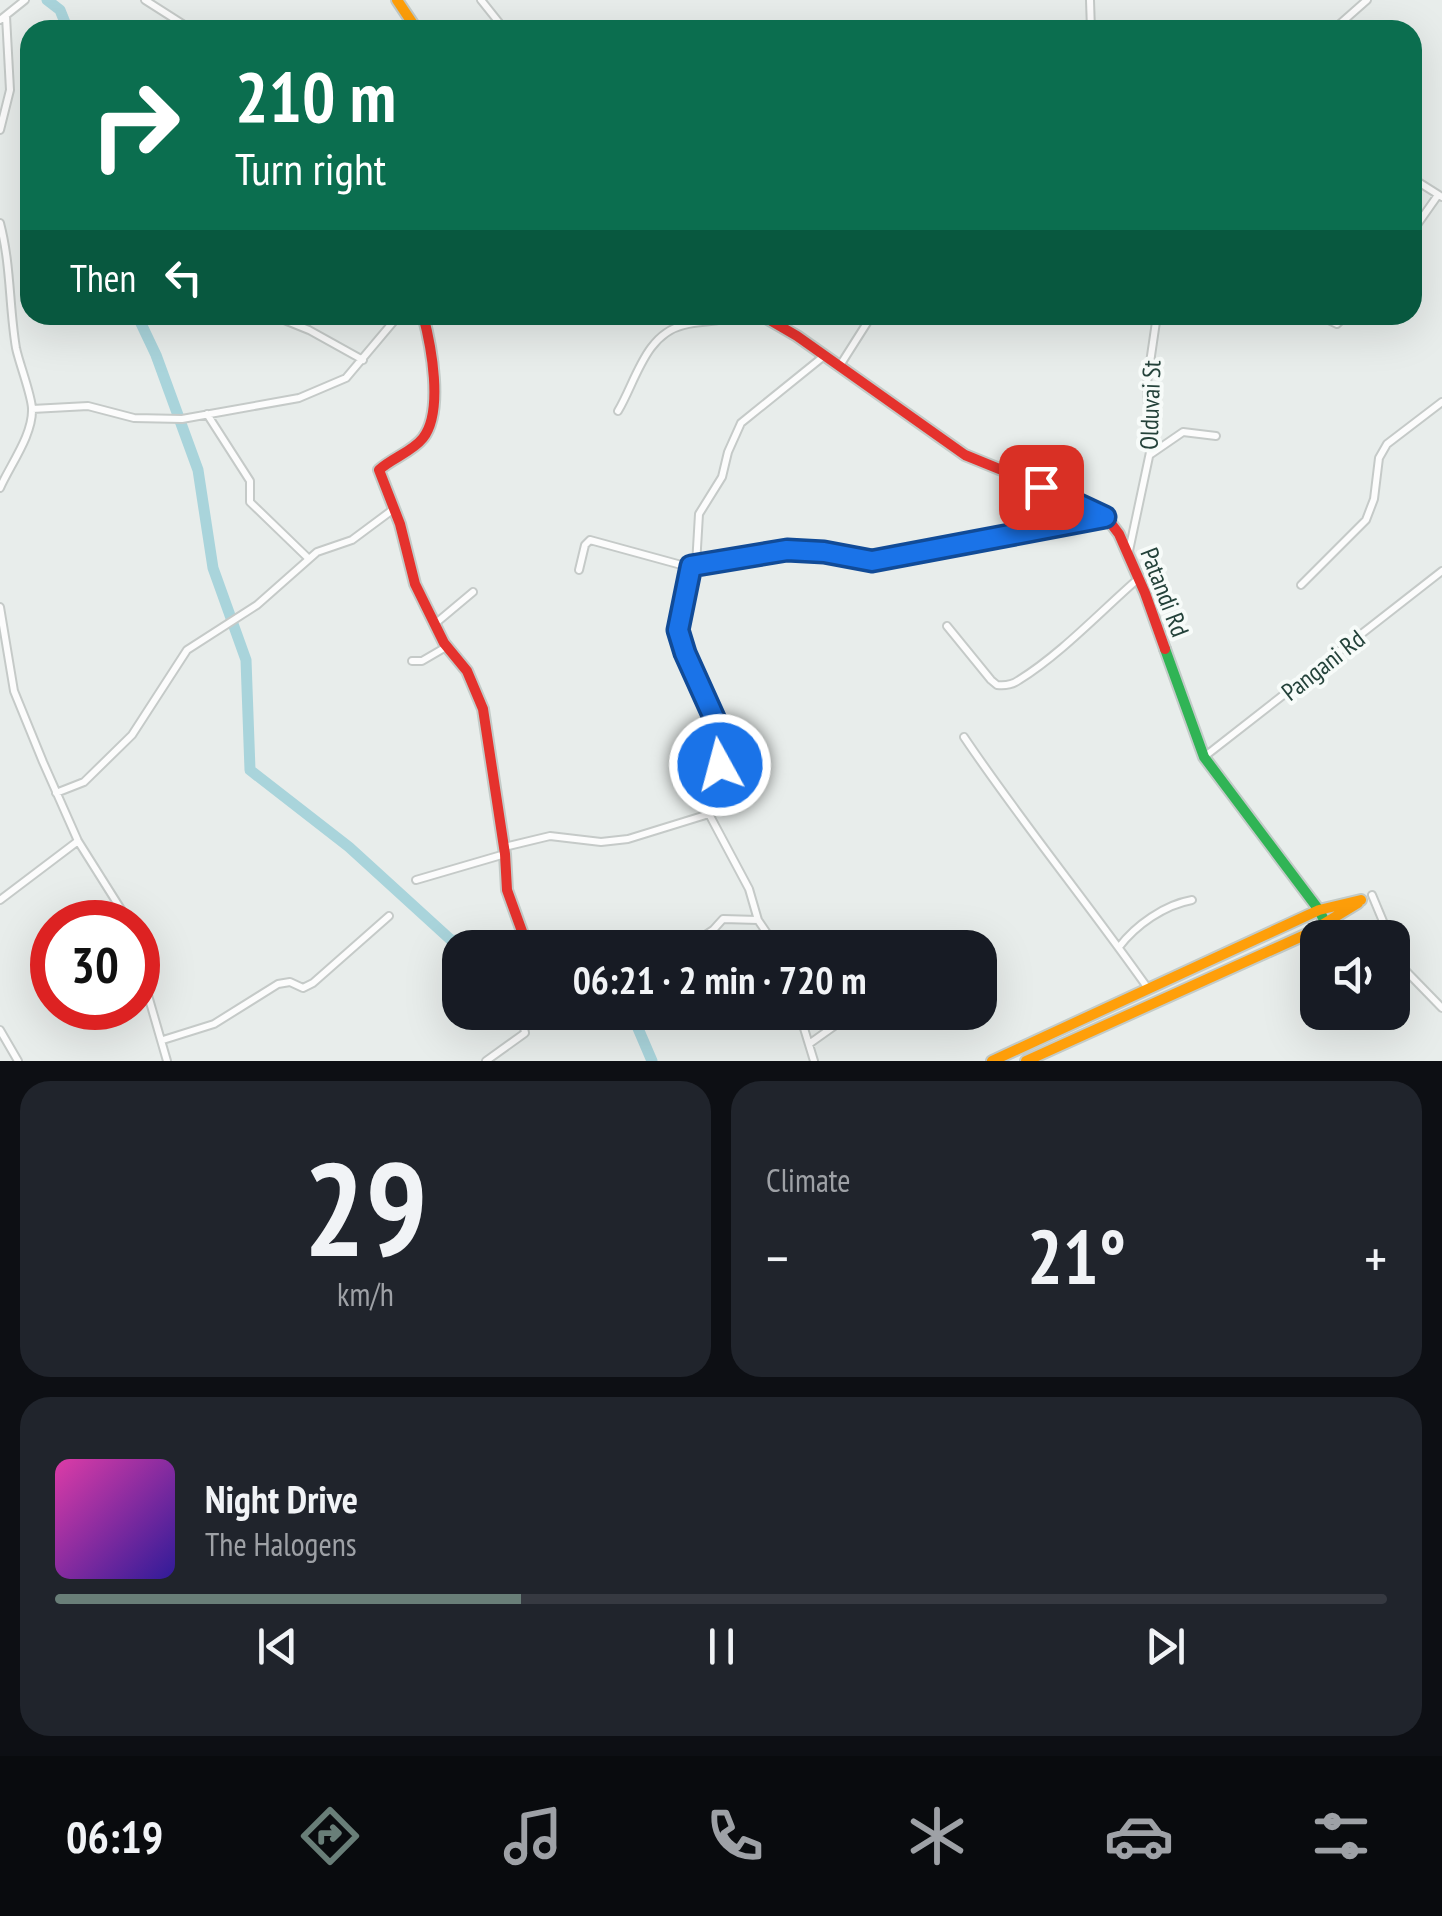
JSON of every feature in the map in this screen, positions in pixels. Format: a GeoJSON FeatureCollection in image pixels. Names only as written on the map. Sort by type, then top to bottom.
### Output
{"type":"FeatureCollection","features":[{"type":"Feature","properties":{"kind":"main road"},"geometry":{"type":"LineString","coordinates":[[424,325],[432,362],[432,405],[424,437],[379,468],[395,508],[415,584],[446,647],[467,671],[485,714],[507,890],[521,930]]}},
{"type":"Feature","properties":{"kind":"main road","name":"Patandi Rd"},"geometry":{"type":"LineString","coordinates":[[776,325],[965,455],[1072,499],[1105,517],[1120,534],[1139,578],[1204,757],[1324,920]]}},
{"type":"Feature","properties":{"kind":"main road"},"geometry":{"type":"LineString","coordinates":[[455,659],[459,673]]}},
{"type":"Feature","properties":{"kind":"main road"},"geometry":{"type":"LineString","coordinates":[[992,1061],[1319,910],[1361,900],[1332,920]]}},
{"type":"Feature","properties":{"kind":"main road"},"geometry":{"type":"LineString","coordinates":[[1017,1049],[1025,1061],[1300,936]]}},
{"type":"Feature","properties":{"kind":"main road"},"geometry":{"type":"LineString","coordinates":[[1060,1030],[1067,1043]]}},
{"type":"Feature","properties":{"kind":"street"},"geometry":{"type":"LineString","coordinates":[[0,130],[10,90],[3,18],[25,0]]}},
{"type":"Feature","properties":{"kind":"street"},"geometry":{"type":"LineString","coordinates":[[145,0],[176,20]]}},
{"type":"Feature","properties":{"kind":"street"},"geometry":{"type":"LineString","coordinates":[[481,0],[497,20]]}},
{"type":"Feature","properties":{"kind":"street"},"geometry":{"type":"LineString","coordinates":[[1344,20],[1367,0]]}},
{"type":"Feature","properties":{"kind":"street"},"geometry":{"type":"LineString","coordinates":[[1422,219],[1440,196]]}},
{"type":"Feature","properties":{"kind":"street"},"geometry":{"type":"LineString","coordinates":[[0,223],[10,265],[8,297],[16,345],[32,409],[23,440],[0,488]]}},
{"type":"Feature","properties":{"kind":"street"},"geometry":{"type":"LineString","coordinates":[[297,325],[363,360]]}},
{"type":"Feature","properties":{"kind":"street"},"geometry":{"type":"LineString","coordinates":[[32,409],[88,406],[134,418],[174,420],[316,393],[346,378],[391,325]]}},
{"type":"Feature","properties":{"kind":"street"},"geometry":{"type":"LineString","coordinates":[[618,411],[650,348],[684,325]]}},
{"type":"Feature","properties":{"kind":"street"},"geometry":{"type":"LineString","coordinates":[[838,368],[866,325]]}},
{"type":"Feature","properties":{"kind":"street","name":"Olduvai St"},"geometry":{"type":"LineString","coordinates":[[1128,552],[1150,454],[1147,382],[1156,325]]}},
{"type":"Feature","properties":{"kind":"street"},"geometry":{"type":"LineString","coordinates":[[765,930],[749,890],[709,814],[720,765],[716,722],[678,630],[694,566],[699,514],[722,478],[741,423],[824,356]]}},
{"type":"Feature","properties":{"kind":"street"},"geometry":{"type":"LineString","coordinates":[[1301,585],[1366,520],[1374,498],[1379,458],[1387,444],[1442,402]]}},
{"type":"Feature","properties":{"kind":"street"},"geometry":{"type":"LineString","coordinates":[[207,414],[250,481],[250,502],[309,559]]}},
{"type":"Feature","properties":{"kind":"street"},"geometry":{"type":"LineString","coordinates":[[1150,454],[1178,433],[1216,436]]}},
{"type":"Feature","properties":{"kind":"street"},"geometry":{"type":"LineString","coordinates":[[56,793],[84,782],[132,735],[187,650],[257,605],[325,547],[352,540],[395,508]]}},
{"type":"Feature","properties":{"kind":"street"},"geometry":{"type":"LineString","coordinates":[[579,570],[590,540],[694,566],[787,550],[872,561],[1105,517]]}},
{"type":"Feature","properties":{"kind":"street","name":"Pangani Rd"},"geometry":{"type":"LineString","coordinates":[[1204,757],[1442,571]]}},
{"type":"Feature","properties":{"kind":"street"},"geometry":{"type":"LineString","coordinates":[[948,626],[991,680],[997,685],[1008,685],[1046,659],[1139,578]]}},
{"type":"Feature","properties":{"kind":"street"},"geometry":{"type":"LineString","coordinates":[[436,623],[473,592]]}},
{"type":"Feature","properties":{"kind":"street"},"geometry":{"type":"LineString","coordinates":[[0,607],[14,691],[78,841],[115,900]]}},
{"type":"Feature","properties":{"kind":"street"},"geometry":{"type":"LineString","coordinates":[[412,661],[427,659],[446,647]]}},
{"type":"Feature","properties":{"kind":"street"},"geometry":{"type":"LineString","coordinates":[[964,737],[1012,808],[1148,988]]}},
{"type":"Feature","properties":{"kind":"street"},"geometry":{"type":"LineString","coordinates":[[416,880],[550,836],[601,842],[628,840],[709,814]]}},
{"type":"Feature","properties":{"kind":"street"},"geometry":{"type":"LineString","coordinates":[[0,900],[78,841]]}},
{"type":"Feature","properties":{"kind":"street"},"geometry":{"type":"LineString","coordinates":[[1372,895],[1382,920]]}},
{"type":"Feature","properties":{"kind":"street"},"geometry":{"type":"LineString","coordinates":[[1119,947],[1126,936],[1156,914],[1192,900]]}},
{"type":"Feature","properties":{"kind":"street"},"geometry":{"type":"LineString","coordinates":[[163,1040],[214,1024],[278,984],[290,982],[303,988],[313,983],[390,916]]}},
{"type":"Feature","properties":{"kind":"street"},"geometry":{"type":"LineString","coordinates":[[713,930],[722,920],[758,920]]}},
{"type":"Feature","properties":{"kind":"street"},"geometry":{"type":"LineString","coordinates":[[1410,975],[1442,1008]]}},
{"type":"Feature","properties":{"kind":"street"},"geometry":{"type":"LineString","coordinates":[[0,1030],[18,1061]]}},
{"type":"Feature","properties":{"kind":"street"},"geometry":{"type":"LineString","coordinates":[[160,1030],[167,1061]]}},
{"type":"Feature","properties":{"kind":"street"},"geometry":{"type":"LineString","coordinates":[[486,1061],[525,1034],[524,1030]]}},
{"type":"Feature","properties":{"kind":"street"},"geometry":{"type":"LineString","coordinates":[[804,1030],[814,1061]]}},
{"type":"Feature","properties":{"kind":"street"},"geometry":{"type":"LineString","coordinates":[[808,1044],[828,1030]]}},
{"type":"Feature","properties":{"kind":"waterway"},"geometry":{"type":"LineString","coordinates":[[47,0],[60,10],[64,20]]}},
{"type":"Feature","properties":{"kind":"waterway"},"geometry":{"type":"LineString","coordinates":[[142,325],[198,470],[213,568],[246,660],[250,770],[349,847],[442,932]]}},
{"type":"Feature","properties":{"kind":"waterway"},"geometry":{"type":"LineString","coordinates":[[639,1030],[652,1061]]}},
{"type":"Feature","properties":{"kind":"traffic: fast"},"geometry":{"type":"LineString","coordinates":[[1165,649],[1204,757],[1324,920]]}},
{"type":"Feature","properties":{"kind":"traffic: slow"},"geometry":{"type":"LineString","coordinates":[[397,0],[410,20]]}},
{"type":"Feature","properties":{"kind":"traffic: slow"},"geometry":{"type":"LineString","coordinates":[[992,1061],[1319,910],[1361,900]]}},
{"type":"Feature","properties":{"kind":"traffic: slow"},"geometry":{"type":"LineString","coordinates":[[1026,1061],[1307,934],[1358,903]]}},
{"type":"Feature","properties":{"kind":"traffic: jam"},"geometry":{"type":"LineString","coordinates":[[425,325],[434,378],[429,426],[418,443],[379,470],[400,524],[415,584],[444,643],[467,671],[483,709],[507,890],[521,930]]}},
{"type":"Feature","properties":{"kind":"traffic: jam"},"geometry":{"type":"LineString","coordinates":[[778,325],[965,455],[1073,499],[1110,522],[1145,593],[1165,649]]}},
{"type":"Feature","properties":{"kind":"route"},"geometry":{"type":"LineString","coordinates":[[720,765],[716,722],[678,630],[691,566],[787,550],[872,561],[1105,517],[1041,487]]}}]}
